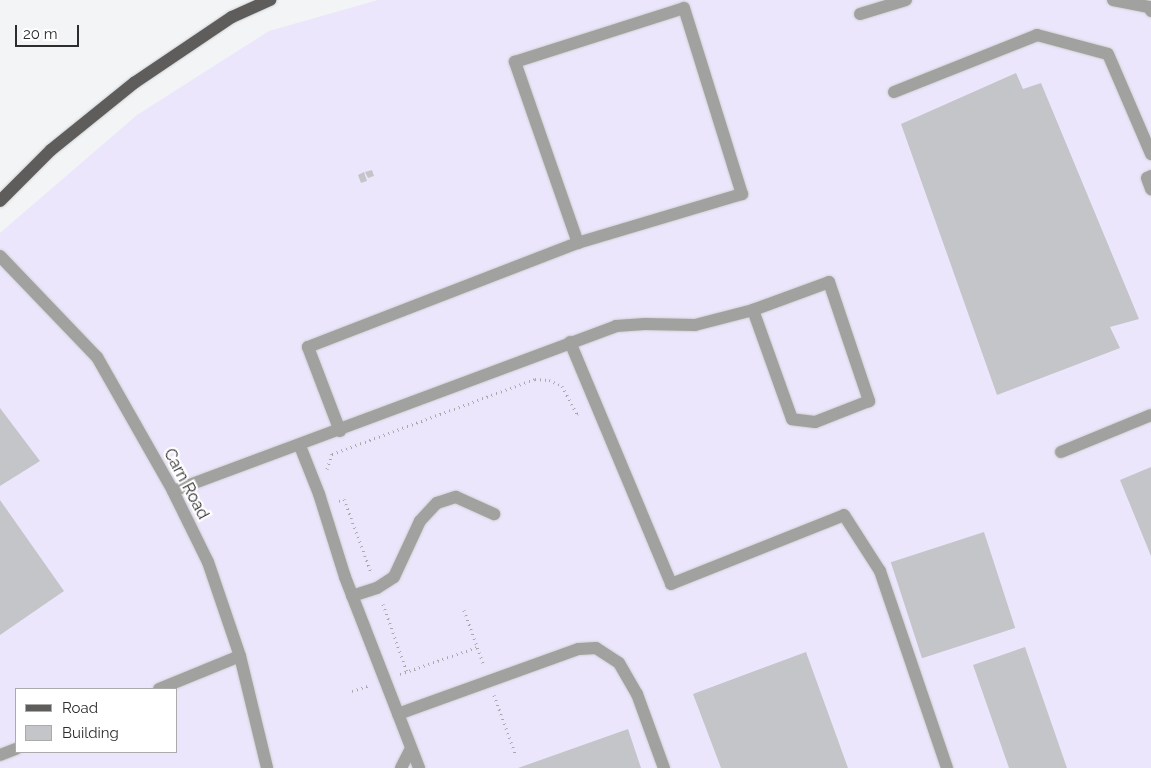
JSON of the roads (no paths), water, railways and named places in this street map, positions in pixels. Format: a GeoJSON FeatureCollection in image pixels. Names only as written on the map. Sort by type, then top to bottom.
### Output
{"type":"FeatureCollection","features":[{"type":"Feature","properties":{"kind":"main road"},"geometry":{"type":"LineString","coordinates":[[0,201],[51,150],[134,83],[232,17],[270,0]]}},
{"type":"Feature","properties":{"kind":"street"},"geometry":{"type":"LineString","coordinates":[[860,14],[906,0]]}},
{"type":"Feature","properties":{"kind":"street"},"geometry":{"type":"LineString","coordinates":[[1113,0],[1150,7],[1151,11]]}},
{"type":"Feature","properties":{"kind":"street"},"geometry":{"type":"LineString","coordinates":[[340,431],[308,347],[578,244],[742,194],[684,8],[515,62],[578,244]]}},
{"type":"Feature","properties":{"kind":"street"},"geometry":{"type":"LineString","coordinates":[[894,92],[1037,35],[1108,54],[1151,154]]}},
{"type":"Feature","properties":{"kind":"street"},"geometry":{"type":"LineString","coordinates":[[1151,176],[1147,178],[1151,189]]}},
{"type":"Feature","properties":{"kind":"street","name":"Carn Road"},"geometry":{"type":"LineString","coordinates":[[0,256],[97,356],[173,491],[208,562],[240,656],[267,768]]}},
{"type":"Feature","properties":{"kind":"street"},"geometry":{"type":"LineString","coordinates":[[173,491],[300,446],[616,326],[644,324],[695,325],[752,310],[829,282],[869,401],[815,422],[792,419],[752,310]]}},
{"type":"Feature","properties":{"kind":"street"},"geometry":{"type":"LineString","coordinates":[[570,342],[671,584],[844,515],[880,571],[947,768]]}},
{"type":"Feature","properties":{"kind":"street"},"geometry":{"type":"LineString","coordinates":[[1062,452],[1151,416]]}},
{"type":"Feature","properties":{"kind":"street"},"geometry":{"type":"LineString","coordinates":[[300,446],[319,494],[352,596],[419,768]]}},
{"type":"Feature","properties":{"kind":"street"},"geometry":{"type":"LineString","coordinates":[[352,596],[377,588],[394,577],[420,521],[438,502],[456,497],[494,514]]}},
{"type":"Feature","properties":{"kind":"street"},"geometry":{"type":"LineString","coordinates":[[398,714],[578,649],[596,648],[618,663],[637,694],[664,768]]}},
{"type":"Feature","properties":{"kind":"street"},"geometry":{"type":"LineString","coordinates":[[162,688],[240,656]]}},
{"type":"Feature","properties":{"kind":"street"},"geometry":{"type":"LineString","coordinates":[[0,755],[15,748]]}},
{"type":"Feature","properties":{"kind":"street"},"geometry":{"type":"LineString","coordinates":[[401,768],[411,748]]}}]}
